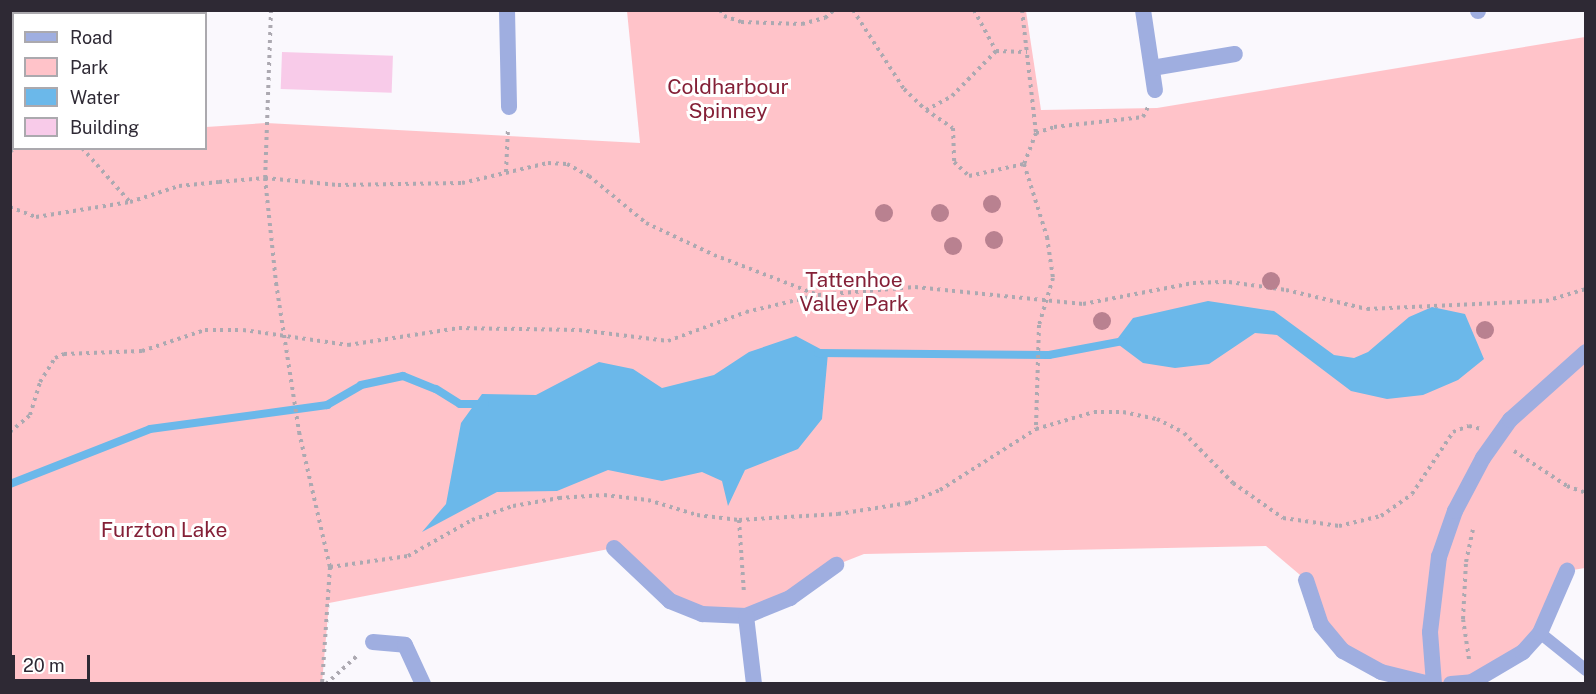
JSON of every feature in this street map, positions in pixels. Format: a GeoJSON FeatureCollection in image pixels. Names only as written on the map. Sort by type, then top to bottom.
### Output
{"type":"FeatureCollection","features":[{"type":"Feature","properties":{"kind":"street"},"geometry":{"type":"LineString","coordinates":[[507,10],[510,107]]}},
{"type":"Feature","properties":{"kind":"street"},"geometry":{"type":"LineString","coordinates":[[1143,10],[1155,90]]}},
{"type":"Feature","properties":{"kind":"street"},"geometry":{"type":"LineString","coordinates":[[1152,68],[1235,54]]}},
{"type":"Feature","properties":{"kind":"street"},"geometry":{"type":"LineString","coordinates":[[1434,684],[1430,632],[1439,557],[1455,511],[1504,443],[1510,420],[1586,352]]}},
{"type":"Feature","properties":{"kind":"street"},"geometry":{"type":"LineString","coordinates":[[614,548],[670,600],[702,614],[746,616],[790,598],[836,565]]}},
{"type":"Feature","properties":{"kind":"street"},"geometry":{"type":"LineString","coordinates":[[1451,684],[1472,682],[1523,652],[1540,633],[1567,571]]}},
{"type":"Feature","properties":{"kind":"street"},"geometry":{"type":"LineString","coordinates":[[1306,580],[1321,625],[1343,651],[1381,672],[1429,684]]}},
{"type":"Feature","properties":{"kind":"street"},"geometry":{"type":"LineString","coordinates":[[746,616],[754,684]]}},
{"type":"Feature","properties":{"kind":"street"},"geometry":{"type":"LineString","coordinates":[[373,642],[405,645],[423,684]]}},
{"type":"Feature","properties":{"kind":"lane"},"geometry":{"type":"LineString","coordinates":[[1540,633],[1586,670]]}},
{"type":"Feature","properties":{"kind":"path"},"geometry":{"type":"LineString","coordinates":[[271,10],[265,178],[276,283],[287,339],[299,432],[330,567],[322,684]]}},
{"type":"Feature","properties":{"kind":"path"},"geometry":{"type":"LineString","coordinates":[[720,10],[723,16],[741,22],[802,24],[825,18],[834,10]]}},
{"type":"Feature","properties":{"kind":"path"},"geometry":{"type":"LineString","coordinates":[[854,10],[904,89],[926,110],[953,128],[954,162],[969,176],[1024,164]]}},
{"type":"Feature","properties":{"kind":"path"},"geometry":{"type":"LineString","coordinates":[[974,10],[996,51]]}},
{"type":"Feature","properties":{"kind":"path"},"geometry":{"type":"LineString","coordinates":[[1022,10],[1036,133],[1024,164],[1047,237],[1053,278],[1049,299],[1039,325],[1035,374],[1036,429]]}},
{"type":"Feature","properties":{"kind":"path"},"geometry":{"type":"LineString","coordinates":[[926,110],[952,96],[996,51],[1027,52]]}},
{"type":"Feature","properties":{"kind":"path"},"geometry":{"type":"LineString","coordinates":[[1036,133],[1054,128],[1143,117],[1155,90]]}},
{"type":"Feature","properties":{"kind":"path"},"geometry":{"type":"LineString","coordinates":[[506,172],[510,107]]}},
{"type":"Feature","properties":{"kind":"path"},"geometry":{"type":"LineString","coordinates":[[84,150],[130,202]]}},
{"type":"Feature","properties":{"kind":"path"},"geometry":{"type":"LineString","coordinates":[[10,207],[36,217],[130,202],[179,186],[265,178],[338,185],[462,183],[548,163],[567,164],[589,176],[646,223],[714,255],[818,295]]}},
{"type":"Feature","properties":{"kind":"path"},"geometry":{"type":"LineString","coordinates":[[10,432],[30,415],[48,366],[64,354],[142,351],[204,330],[243,330],[287,339],[348,345],[459,327],[579,330],[668,341],[746,312],[818,295],[915,287],[1083,304],[1193,283],[1229,282],[1286,290],[1367,309],[1535,302],[1586,289]]}},
{"type":"Feature","properties":{"kind":"path"},"geometry":{"type":"LineString","coordinates":[[330,567],[408,556],[472,520],[513,506],[559,498],[604,495],[648,500],[697,515],[739,520],[838,514],[908,502],[940,490],[1036,429],[1094,412],[1123,412],[1157,419],[1184,433],[1233,483],[1283,518],[1330,526],[1381,516],[1412,494],[1453,432],[1469,426],[1504,443],[1567,486],[1586,493]]}},
{"type":"Feature","properties":{"kind":"path"},"geometry":{"type":"LineString","coordinates":[[1504,443],[1505,456]]}},
{"type":"Feature","properties":{"kind":"path"},"geometry":{"type":"LineString","coordinates":[[1472,682],[1463,618],[1466,562],[1476,518]]}},
{"type":"Feature","properties":{"kind":"path"},"geometry":{"type":"LineString","coordinates":[[739,520],[746,616]]}},
{"type":"Feature","properties":{"kind":"path"},"geometry":{"type":"LineString","coordinates":[[326,684],[373,642]]}},
{"type":"Feature","properties":{"kind":"green space","name":"Tattenhoe Valley Park"},"geometry":{"type":"Polygon","coordinates":[[[11,11],[56,11],[12,12],[12,150],[207,150],[207,127],[266,123],[640,143],[627,11],[1026,11],[1041,110],[1157,108],[1585,37],[1585,568],[1567,571],[1523,652],[1451,684],[1429,683],[1343,651],[1306,580],[1266,546],[864,554],[836,565],[746,616],[670,601],[614,548],[329,603],[322,683],[11,683],[11,11]]]}},
{"type":"Feature","properties":{"kind":"water"},"geometry":{"type":"Polygon","coordinates":[[[1208,301],[1274,311],[1334,355],[1354,358],[1368,352],[1409,317],[1432,307],[1465,314],[1484,359],[1458,380],[1423,395],[1387,399],[1351,391],[1277,335],[1255,333],[1209,364],[1175,368],[1143,363],[1115,342],[1133,318],[1208,301]]]}},
{"type":"Feature","properties":{"kind":"water"},"geometry":{"type":"Polygon","coordinates":[[[796,336],[828,353],[822,419],[798,449],[745,470],[728,506],[722,481],[702,472],[662,481],[608,470],[557,491],[497,492],[422,532],[446,504],[461,423],[482,394],[536,395],[599,362],[633,369],[662,388],[714,375],[749,352],[796,336]]]}},
{"type":"Feature","properties":{"kind":"building"},"geometry":{"type":"Polygon","coordinates":[[[282,52],[393,56],[392,93],[281,89],[282,52]]]}},
{"type":"Feature","properties":{"kind":"waterway"},"geometry":{"type":"LineString","coordinates":[[818,353],[1049,355],[1123,341]]}},
{"type":"Feature","properties":{"kind":"waterway"},"geometry":{"type":"LineString","coordinates":[[10,484],[150,429],[327,405],[361,385],[403,376],[436,389],[460,404],[485,404]]}},
{"type":"Feature","properties":{"kind":"park label","name":"Coldharbour Spinney"},"geometry":{"type":"Point","coordinates":[728,99]}},
{"type":"Feature","properties":{"kind":"park label","name":"Furzton Lake"},"geometry":{"type":"Point","coordinates":[164,530]}}]}
